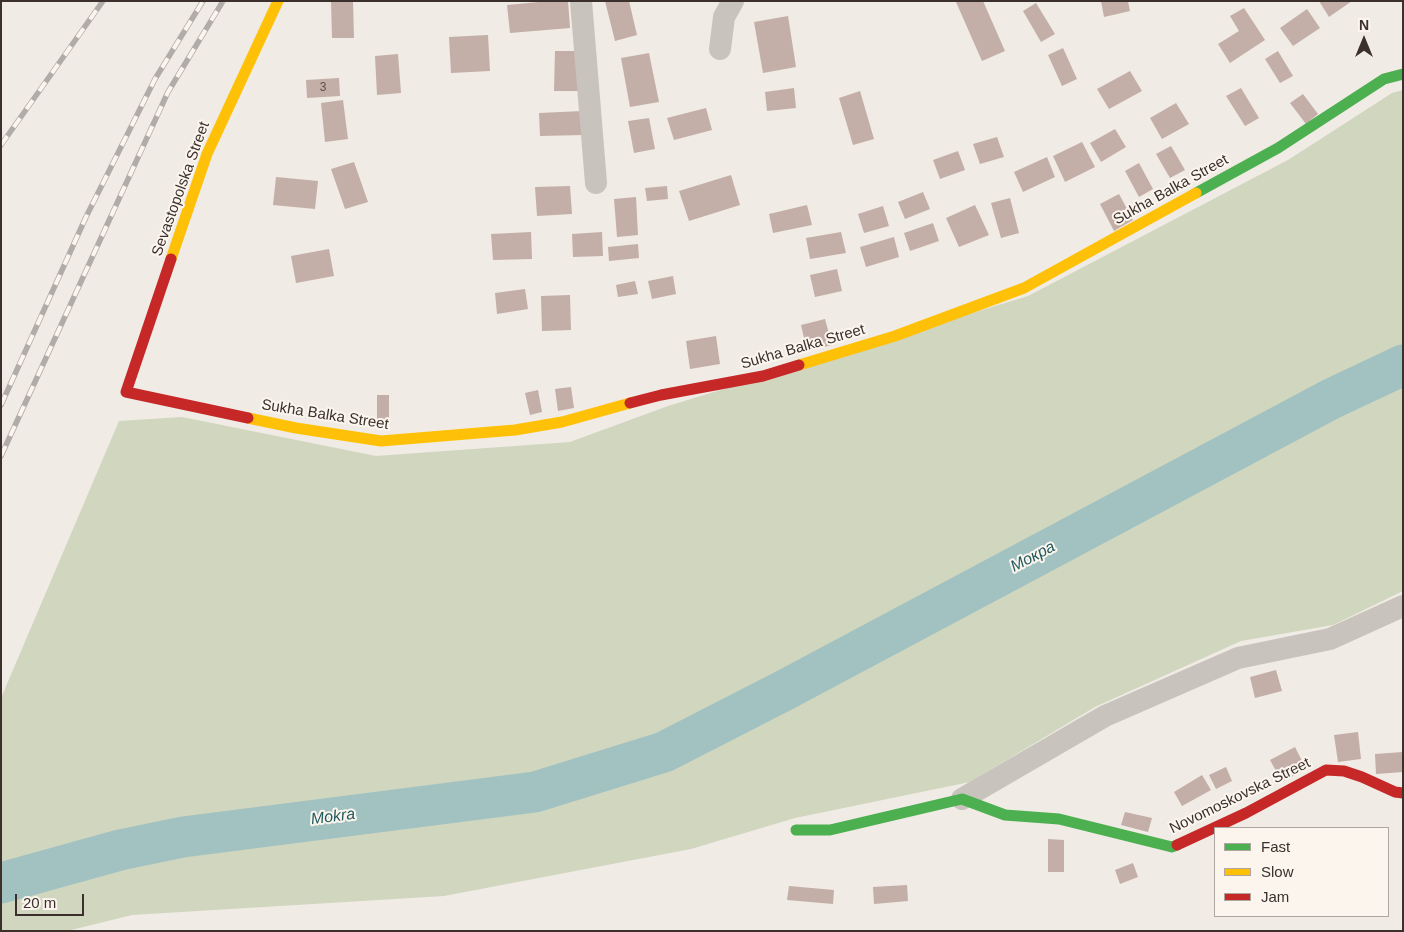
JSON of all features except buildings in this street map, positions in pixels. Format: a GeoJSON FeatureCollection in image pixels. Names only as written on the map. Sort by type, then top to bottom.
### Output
{"type":"FeatureCollection","features":[{"type":"Feature","properties":{"kind":"street","name":"Sevastopolska Street"},"geometry":{"type":"LineString","coordinates":[[126,392],[207,154],[278,1]]}},
{"type":"Feature","properties":{"kind":"street"},"geometry":{"type":"LineString","coordinates":[[581,1],[596,183]]}},
{"type":"Feature","properties":{"kind":"street"},"geometry":{"type":"LineString","coordinates":[[720,49],[724,17],[733,1]]}},
{"type":"Feature","properties":{"kind":"street","name":"Sukha Balka Street"},"geometry":{"type":"LineString","coordinates":[[126,392],[296,428],[381,441],[515,430],[562,422],[661,395],[764,376],[895,336],[1024,288],[1278,148],[1384,79],[1403,74]]}},
{"type":"Feature","properties":{"kind":"street"},"geometry":{"type":"LineString","coordinates":[[796,830],[830,830],[962,799],[1105,716],[1238,658],[1330,639],[1403,606]]}},
{"type":"Feature","properties":{"kind":"street","name":"Novomoskovska Street"},"geometry":{"type":"LineString","coordinates":[[1216,827],[1246,813],[1326,770],[1344,771],[1395,792],[1403,793]]}},
{"type":"Feature","properties":{"kind":"street","name":"Novomoskovska Street"},"geometry":{"type":"LineString","coordinates":[[962,799],[1005,816],[1058,819],[1172,847],[1214,828]]}},
{"type":"Feature","properties":{"kind":"green space"},"geometry":{"type":"Polygon","coordinates":[[[1403,90],[1403,591],[1333,625],[1241,641],[1095,707],[970,782],[795,818],[691,849],[444,896],[132,915],[67,931],[1,931],[1,698],[119,421],[182,417],[376,456],[570,442],[668,406],[1028,296],[1288,160],[1392,93],[1403,90]]]}},
{"type":"Feature","properties":{"kind":"waterway","name":"Мокра"},"geometry":{"type":"LineString","coordinates":[[1,883],[120,850],[183,837],[535,792],[664,752],[783,691],[1331,399],[1403,365]]}},
{"type":"Feature","properties":{"kind":"railway"},"geometry":{"type":"LineString","coordinates":[[1,145],[103,1]]}},
{"type":"Feature","properties":{"kind":"railway"},"geometry":{"type":"LineString","coordinates":[[1,405],[86,217],[155,79],[203,1]]}},
{"type":"Feature","properties":{"kind":"railway"},"geometry":{"type":"LineString","coordinates":[[1,456],[168,92],[223,1]]}},
{"type":"Feature","properties":{"kind":"traffic: fast"},"geometry":{"type":"LineString","coordinates":[[1196,193],[1278,148],[1384,79],[1403,74]]}},
{"type":"Feature","properties":{"kind":"traffic: fast"},"geometry":{"type":"LineString","coordinates":[[796,830],[830,830],[962,799],[1005,815],[1059,819],[1172,847],[1177,845]]}},
{"type":"Feature","properties":{"kind":"traffic: slow"},"geometry":{"type":"LineString","coordinates":[[171,259],[207,154],[278,1]]}},
{"type":"Feature","properties":{"kind":"traffic: slow"},"geometry":{"type":"LineString","coordinates":[[799,365],[895,336],[1024,288],[1196,193]]}},
{"type":"Feature","properties":{"kind":"traffic: slow"},"geometry":{"type":"LineString","coordinates":[[248,418],[296,428],[381,441],[515,430],[562,422],[630,403]]}},
{"type":"Feature","properties":{"kind":"traffic: jam"},"geometry":{"type":"LineString","coordinates":[[171,259],[126,392],[248,418]]}},
{"type":"Feature","properties":{"kind":"traffic: jam"},"geometry":{"type":"LineString","coordinates":[[630,403],[661,395],[763,376],[799,365]]}},
{"type":"Feature","properties":{"kind":"traffic: jam"},"geometry":{"type":"LineString","coordinates":[[1216,827],[1326,770],[1344,771],[1395,792],[1403,793]]}},
{"type":"Feature","properties":{"kind":"traffic: jam"},"geometry":{"type":"LineString","coordinates":[[1177,845],[1214,828]]}},
{"type":"Feature","properties":{"kind":"water label","name":"Mokra"},"geometry":{"type":"Point","coordinates":[333,817]}}]}
